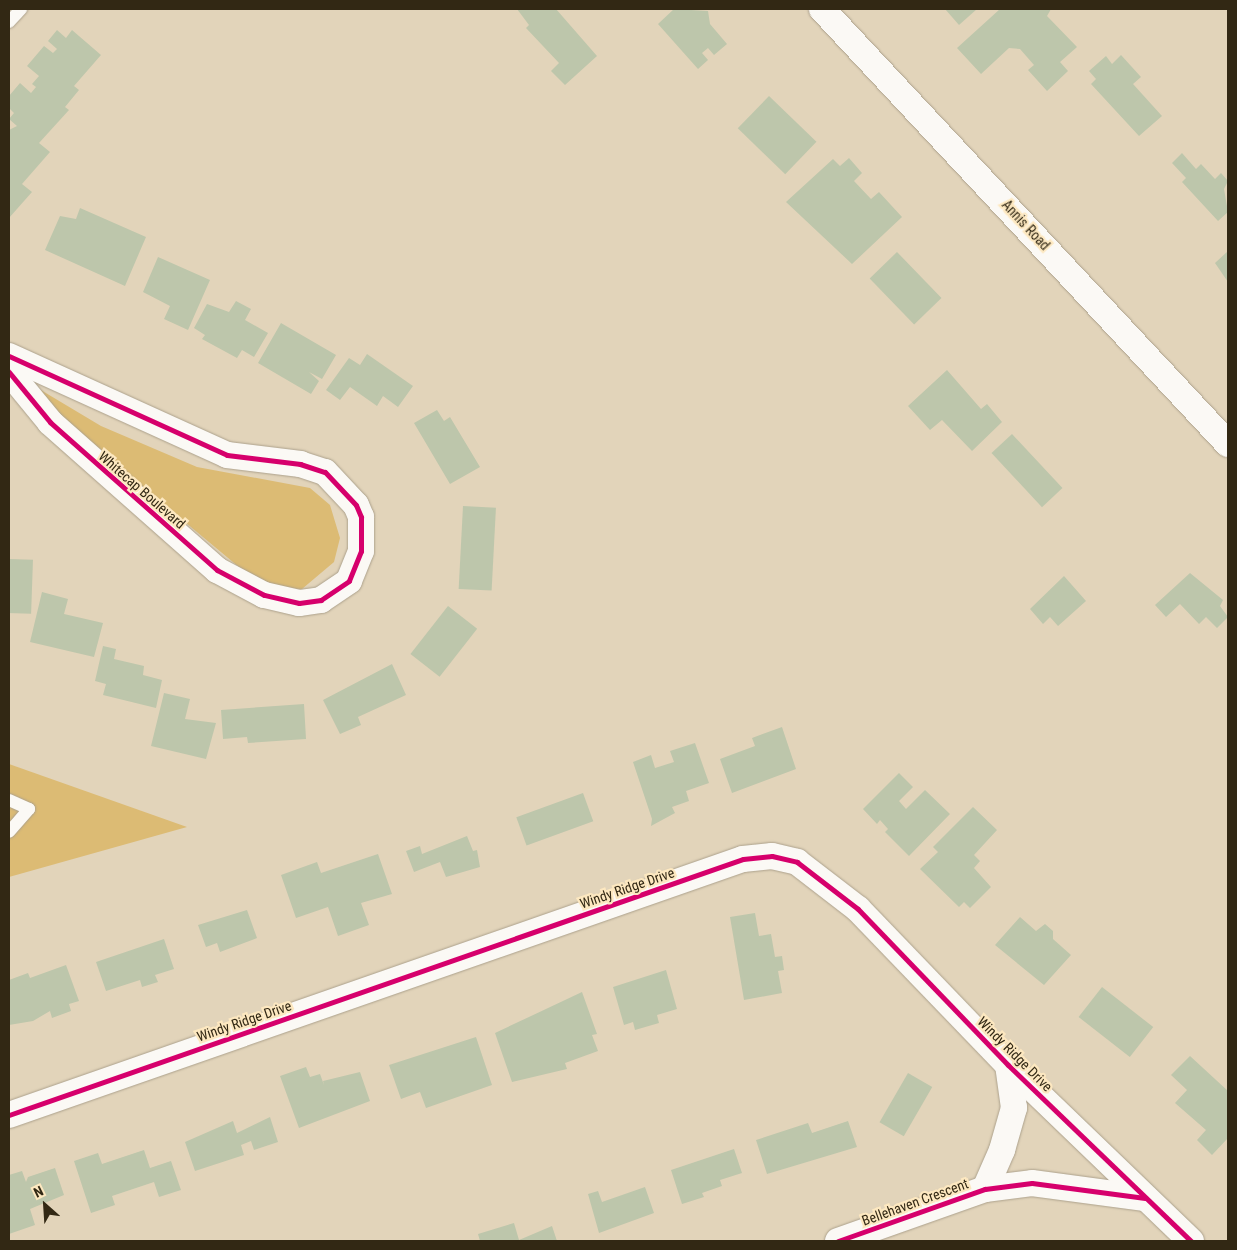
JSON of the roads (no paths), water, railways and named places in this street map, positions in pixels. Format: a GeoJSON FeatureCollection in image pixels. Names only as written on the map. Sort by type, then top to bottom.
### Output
{"type":"FeatureCollection","features":[{"type":"Feature","properties":{"kind":"street","name":"Annis Road"},"geometry":{"type":"LineString","coordinates":[[822,9],[1228,444]]}},
{"type":"Feature","properties":{"kind":"street","name":"Whitecap Boulevard"},"geometry":{"type":"LineString","coordinates":[[9,356],[226,455],[300,464],[325,472],[356,505],[361,517],[361,551],[349,581],[321,600],[299,603],[264,595],[216,570],[50,422],[9,372]]}},
{"type":"Feature","properties":{"kind":"street","name":"Windy Ridge Drive"},"geometry":{"type":"LineString","coordinates":[[9,1115],[743,859],[772,856],[797,862],[858,908],[1008,1065],[1145,1198]]}},
{"type":"Feature","properties":{"kind":"street","name":"Windy Ridge Drive"},"geometry":{"type":"LineString","coordinates":[[985,1189],[1002,1150],[1014,1108],[1008,1065]]}},
{"type":"Feature","properties":{"kind":"street","name":"Bellehaven Crescent"},"geometry":{"type":"LineString","coordinates":[[838,1241],[985,1189],[1032,1183],[1145,1198]]}},
{"type":"Feature","properties":{"kind":"street"},"geometry":{"type":"LineString","coordinates":[[1145,1198],[1191,1241]]}},
{"type":"Feature","properties":{"kind":"lane"},"geometry":{"type":"LineString","coordinates":[[9,22],[21,9]]}},
{"type":"Feature","properties":{"kind":"lane"},"geometry":{"type":"LineString","coordinates":[[9,800],[29,809],[9,832]]}}]}
